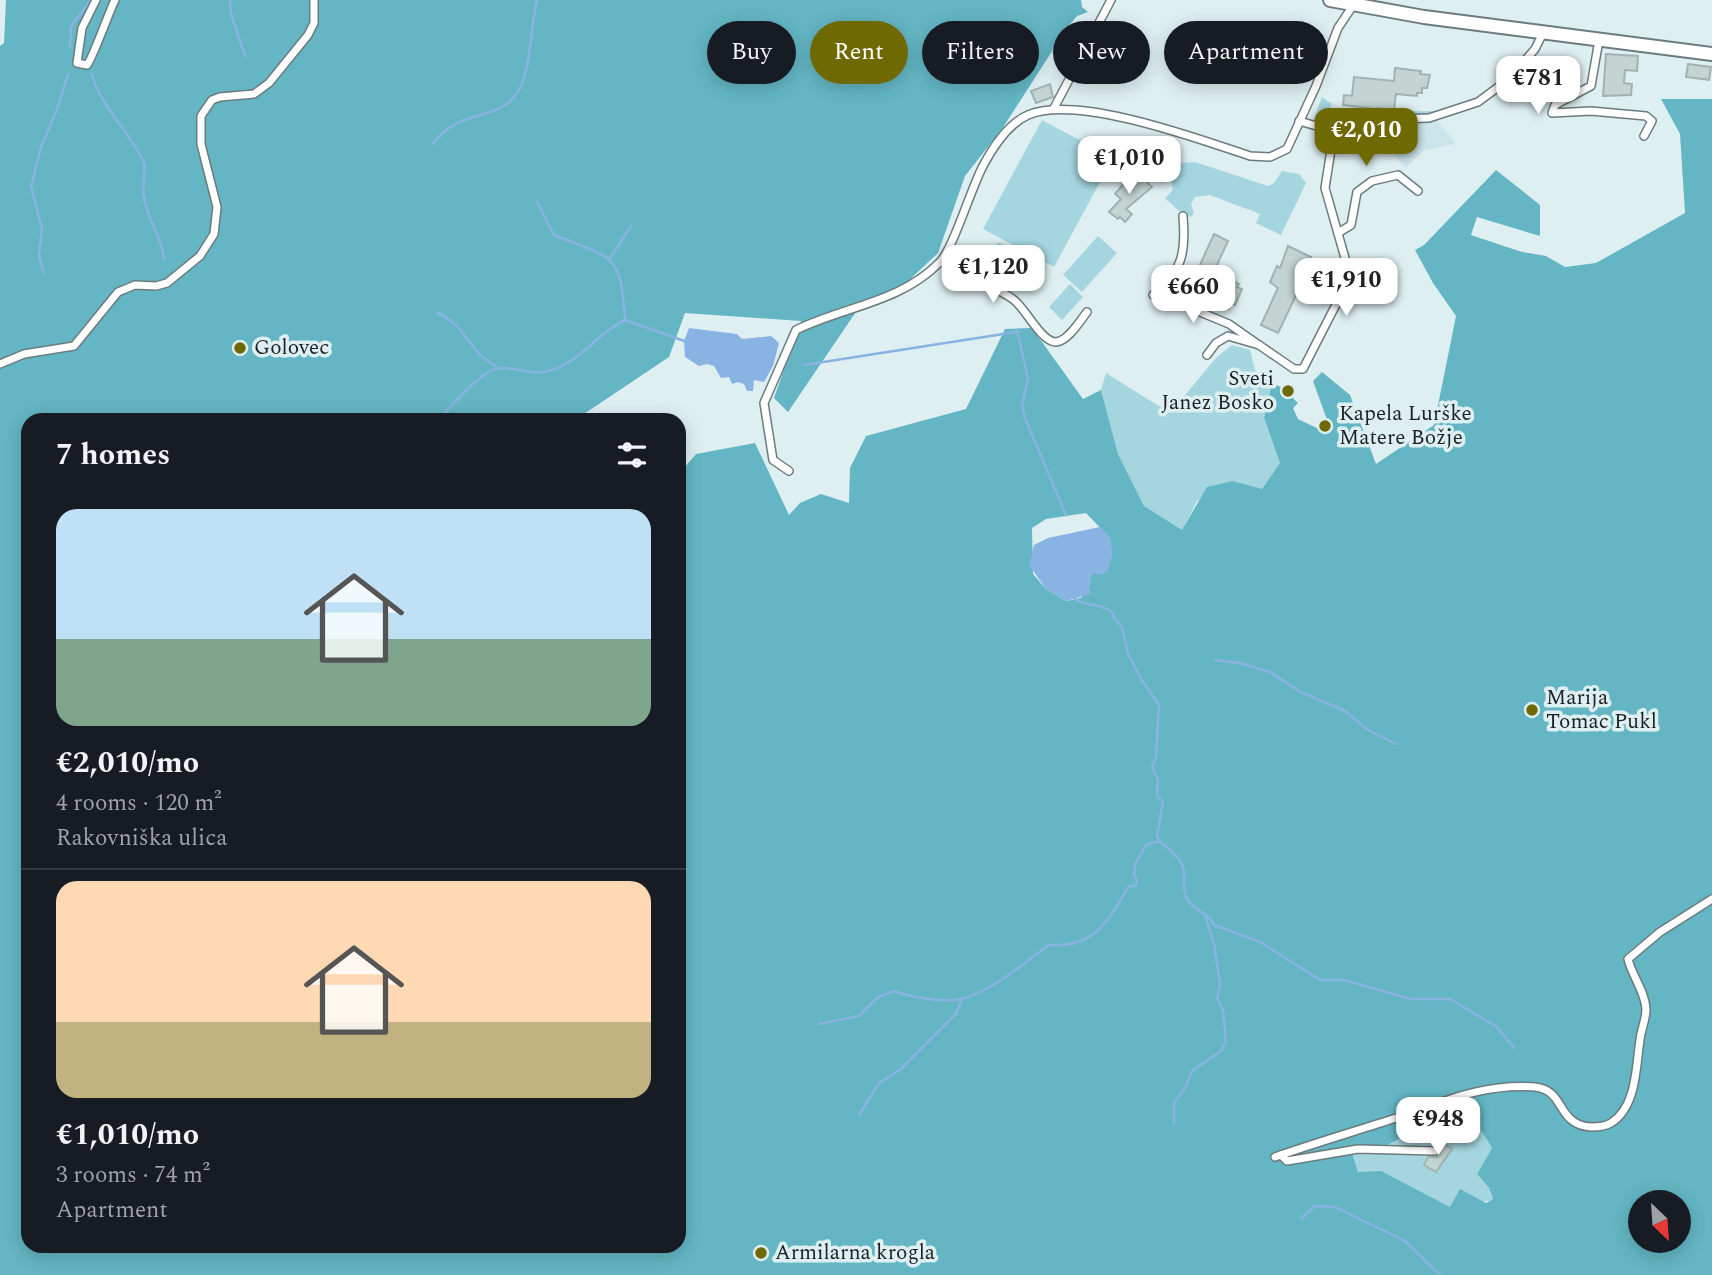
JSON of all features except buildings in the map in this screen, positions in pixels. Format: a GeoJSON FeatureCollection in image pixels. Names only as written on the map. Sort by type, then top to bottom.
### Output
{"type":"FeatureCollection","features":[{"type":"Feature","properties":{"kind":"main road"},"geometry":{"type":"LineString","coordinates":[[1330,0],[1424,17],[1712,54]]}},
{"type":"Feature","properties":{"kind":"street"},"geometry":{"type":"LineString","coordinates":[[96,0],[82,27],[78,63],[84,65],[91,62],[98,37],[116,0]]}},
{"type":"Feature","properties":{"kind":"street"},"geometry":{"type":"LineString","coordinates":[[0,364],[24,354],[74,346],[118,292],[135,285],[156,286],[167,282],[200,256],[214,234],[217,207],[201,144],[201,116],[212,100],[254,93],[269,83],[308,35],[314,23],[314,0]]}},
{"type":"Feature","properties":{"kind":"street"},"geometry":{"type":"LineString","coordinates":[[1054,108],[1111,0]]}},
{"type":"Feature","properties":{"kind":"street"},"geometry":{"type":"LineString","coordinates":[[789,471],[773,460],[764,403],[796,330],[909,288],[942,260],[971,188],[986,160],[1004,135],[1023,118],[1054,108],[1160,126],[1263,158],[1287,149],[1317,86],[1338,28],[1354,4]]}},
{"type":"Feature","properties":{"kind":"street"},"geometry":{"type":"LineString","coordinates":[[1299,121],[1334,131],[1365,120],[1429,118],[1478,102],[1509,79],[1535,48],[1542,33]]}},
{"type":"Feature","properties":{"kind":"street"},"geometry":{"type":"LineString","coordinates":[[1599,40],[1591,86],[1555,105],[1552,113],[1591,111],[1646,116],[1652,121],[1644,136]]}},
{"type":"Feature","properties":{"kind":"street"},"geometry":{"type":"LineString","coordinates":[[1163,287],[1183,305],[1229,324],[1294,369],[1303,369],[1348,277],[1325,188],[1334,131]]}},
{"type":"Feature","properties":{"kind":"street"},"geometry":{"type":"LineString","coordinates":[[1338,233],[1351,225],[1357,192],[1372,181],[1398,175],[1418,191]]}},
{"type":"Feature","properties":{"kind":"street"},"geometry":{"type":"LineString","coordinates":[[1153,295],[1177,269],[1185,247],[1183,216]]}},
{"type":"Feature","properties":{"kind":"street"},"geometry":{"type":"LineString","coordinates":[[942,260],[952,269],[1015,301],[1051,341],[1059,342],[1065,338],[1087,312]]}},
{"type":"Feature","properties":{"kind":"street"},"geometry":{"type":"LineString","coordinates":[[1207,355],[1216,343],[1228,336],[1259,345]]}},
{"type":"Feature","properties":{"kind":"street"},"geometry":{"type":"LineString","coordinates":[[1435,1151],[1358,1149],[1287,1161],[1278,1156],[1443,1099],[1511,1087],[1546,1090],[1555,1095],[1571,1122],[1579,1125],[1599,1127],[1611,1123],[1628,1103],[1646,1007],[1628,959],[1660,932],[1712,899]]}},
{"type":"Feature","properties":{"kind":"shaded area"},"geometry":{"type":"Polygon","coordinates":[[[6,0],[1081,0],[1082,7],[1088,12],[1077,16],[1073,21],[1053,21],[1053,50],[1039,72],[1039,21],[922,21],[922,84],[1031,84],[1002,129],[965,176],[938,253],[904,285],[862,303],[788,412],[774,398],[801,321],[685,313],[669,357],[585,413],[21,413],[21,1253],[686,1253],[686,466],[696,454],[755,443],[789,515],[800,503],[821,494],[849,503],[850,468],[866,436],[966,409],[1005,329],[1032,328],[1083,399],[1101,390],[1118,454],[1144,506],[1182,530],[1207,487],[1233,481],[1262,489],[1280,463],[1264,418],[1272,383],[1283,388],[1298,403],[1293,408],[1298,419],[1325,432],[1330,428],[1313,381],[1322,372],[1350,395],[1376,464],[1434,425],[1456,316],[1433,283],[1415,250],[1424,245],[1496,170],[1540,205],[1540,236],[1477,217],[1471,235],[1522,252],[1546,256],[1565,267],[1596,263],[1685,213],[1680,134],[1661,99],[1712,99],[1712,1275],[0,1275],[0,46],[4,43],[6,0]],[[1086,513],[1046,519],[1032,528],[1033,574],[1046,589],[1066,601],[1081,598],[1089,587],[1092,572],[1112,556],[1108,536],[1086,513]],[[1473,1117],[1439,1124],[1407,1136],[1386,1146],[1385,1152],[1352,1153],[1358,1172],[1381,1171],[1450,1207],[1460,1189],[1486,1203],[1493,1199],[1489,1188],[1477,1174],[1492,1148],[1473,1117]]]}},
{"type":"Feature","properties":{"kind":"shaded area"},"geometry":{"type":"Polygon","coordinates":[[[1322,97],[1332,104],[1328,112],[1337,119],[1342,114],[1345,120],[1365,112],[1441,111],[1411,117],[1361,118],[1333,126],[1313,121],[1322,97]]]}},
{"type":"Feature","properties":{"kind":"shaded area"},"geometry":{"type":"Polygon","coordinates":[[[1042,120],[1113,158],[1054,267],[983,229],[1042,120]]]}},
{"type":"Feature","properties":{"kind":"shaded area"},"geometry":{"type":"Polygon","coordinates":[[[1436,120],[1455,141],[1454,144],[1423,151],[1406,168],[1371,129],[1384,125],[1436,120]]]}},
{"type":"Feature","properties":{"kind":"shaded area"},"geometry":{"type":"Polygon","coordinates":[[[1195,162],[1268,186],[1274,183],[1282,171],[1299,174],[1306,183],[1281,235],[1256,223],[1260,214],[1210,195],[1195,197],[1191,204],[1194,213],[1191,217],[1179,211],[1165,198],[1173,190],[1170,176],[1181,163],[1195,162]]]}},
{"type":"Feature","properties":{"kind":"shaded area"},"geometry":{"type":"Polygon","coordinates":[[[1098,236],[1117,253],[1082,292],[1063,275],[1098,236]]]}},
{"type":"Feature","properties":{"kind":"shaded area"},"geometry":{"type":"Polygon","coordinates":[[[998,242],[1046,267],[1035,290],[987,265],[998,242]]]}},
{"type":"Feature","properties":{"kind":"shaded area"},"geometry":{"type":"Polygon","coordinates":[[[1070,284],[1083,297],[1062,320],[1049,307],[1070,284]]]}},
{"type":"Feature","properties":{"kind":"shaded area"},"geometry":{"type":"Polygon","coordinates":[[[689,328],[737,334],[742,339],[771,336],[779,343],[773,366],[764,382],[754,380],[753,391],[747,391],[744,384],[732,384],[729,377],[721,378],[714,366],[699,366],[685,357],[684,341],[689,328]]]}},
{"type":"Feature","properties":{"kind":"shaded area"},"geometry":{"type":"Polygon","coordinates":[[[1232,345],[1250,350],[1255,370],[1272,383],[1264,418],[1280,463],[1262,490],[1233,481],[1197,501],[1182,531],[1144,506],[1118,454],[1101,390],[1106,373],[1170,413],[1216,358],[1232,345]]]}},
{"type":"Feature","properties":{"kind":"shaded area"},"geometry":{"type":"Polygon","coordinates":[[[1100,527],[1111,538],[1112,556],[1108,571],[1100,575],[1092,573],[1089,587],[1091,594],[1066,601],[1046,589],[1029,565],[1034,545],[1048,538],[1100,527]]]}},
{"type":"Feature","properties":{"kind":"shaded area"},"geometry":{"type":"Polygon","coordinates":[[[1474,1117],[1492,1148],[1477,1174],[1489,1188],[1493,1200],[1450,1207],[1412,1188],[1358,1172],[1352,1153],[1386,1146],[1441,1122],[1474,1117]]]}},
{"type":"Feature","properties":{"kind":"waterway"},"geometry":{"type":"LineString","coordinates":[[70,47],[71,26],[91,0]]}},
{"type":"Feature","properties":{"kind":"waterway"},"geometry":{"type":"LineString","coordinates":[[230,0],[231,14],[245,56]]}},
{"type":"Feature","properties":{"kind":"waterway"},"geometry":{"type":"LineString","coordinates":[[433,144],[453,125],[497,110],[515,96],[521,87],[528,63],[537,0]]}},
{"type":"Feature","properties":{"kind":"waterway"},"geometry":{"type":"LineString","coordinates":[[44,273],[39,256],[42,229],[31,187],[41,147],[68,74]]}},
{"type":"Feature","properties":{"kind":"waterway"},"geometry":{"type":"LineString","coordinates":[[92,74],[101,96],[144,162],[144,198],[164,259]]}},
{"type":"Feature","properties":{"kind":"waterway"},"geometry":{"type":"LineString","coordinates":[[537,202],[554,235],[609,260],[620,279],[625,318]]}},
{"type":"Feature","properties":{"kind":"waterway"},"geometry":{"type":"LineString","coordinates":[[610,258],[631,226]]}},
{"type":"Feature","properties":{"kind":"waterway"},"geometry":{"type":"LineString","coordinates":[[438,313],[456,326],[479,354],[496,366]]}},
{"type":"Feature","properties":{"kind":"waterway"},"geometry":{"type":"LineString","coordinates":[[445,413],[485,374],[500,368],[543,372],[560,367],[625,320],[687,342]]}},
{"type":"Feature","properties":{"kind":"waterway"},"geometry":{"type":"LineString","coordinates":[[1017,330],[1028,379],[1022,405],[1025,418],[1066,515]]}},
{"type":"Feature","properties":{"kind":"waterway"},"geometry":{"type":"LineString","coordinates":[[804,365],[1016,332]]}},
{"type":"Feature","properties":{"kind":"waterway"},"geometry":{"type":"LineString","coordinates":[[819,1024],[859,1016],[878,997],[894,991],[939,1000],[958,1000],[976,994],[1009,975],[1049,945],[1064,945],[1088,937],[1106,922],[1128,887],[1136,885],[1135,864],[1146,845],[1160,841],[1157,836],[1163,802],[1157,796],[1158,780],[1152,766],[1156,758],[1159,705],[1128,654],[1122,627],[1113,613],[1104,607],[1075,599]]}},
{"type":"Feature","properties":{"kind":"waterway"},"geometry":{"type":"LineString","coordinates":[[1215,660],[1240,663],[1270,672],[1299,691],[1345,711],[1368,730],[1396,744]]}},
{"type":"Feature","properties":{"kind":"waterway"},"geometry":{"type":"LineString","coordinates":[[1160,842],[1181,862],[1187,899],[1214,925],[1260,942],[1320,980],[1344,980],[1411,999],[1450,999],[1497,1027],[1514,1048]]}},
{"type":"Feature","properties":{"kind":"waterway"},"geometry":{"type":"LineString","coordinates":[[1174,1124],[1174,1103],[1185,1088],[1192,1071],[1221,1051],[1226,1041],[1223,1010],[1217,998],[1220,985],[1214,944],[1205,915]]}},
{"type":"Feature","properties":{"kind":"waterway"},"geometry":{"type":"LineString","coordinates":[[859,1115],[879,1083],[900,1070],[956,1014],[962,999]]}},
{"type":"Feature","properties":{"kind":"waterway"},"geometry":{"type":"LineString","coordinates":[[1302,1218],[1315,1206],[1335,1207],[1405,1241],[1440,1275]]}},
{"type":"Feature","properties":{"kind":"place","name":"Golovec"},"geometry":{"type":"Point","coordinates":[240,348]}},
{"type":"Feature","properties":{"kind":"place","name":"Sveti Janez Bosko"},"geometry":{"type":"Point","coordinates":[1288,391]}},
{"type":"Feature","properties":{"kind":"place","name":"Kapela Lurške Matere Božje"},"geometry":{"type":"Point","coordinates":[1325,426]}},
{"type":"Feature","properties":{"kind":"place","name":"Marija Tomac Pukl"},"geometry":{"type":"Point","coordinates":[1532,710]}},
{"type":"Feature","properties":{"kind":"place","name":"Armilarna krogla"},"geometry":{"type":"Point","coordinates":[761,1253]}}]}
